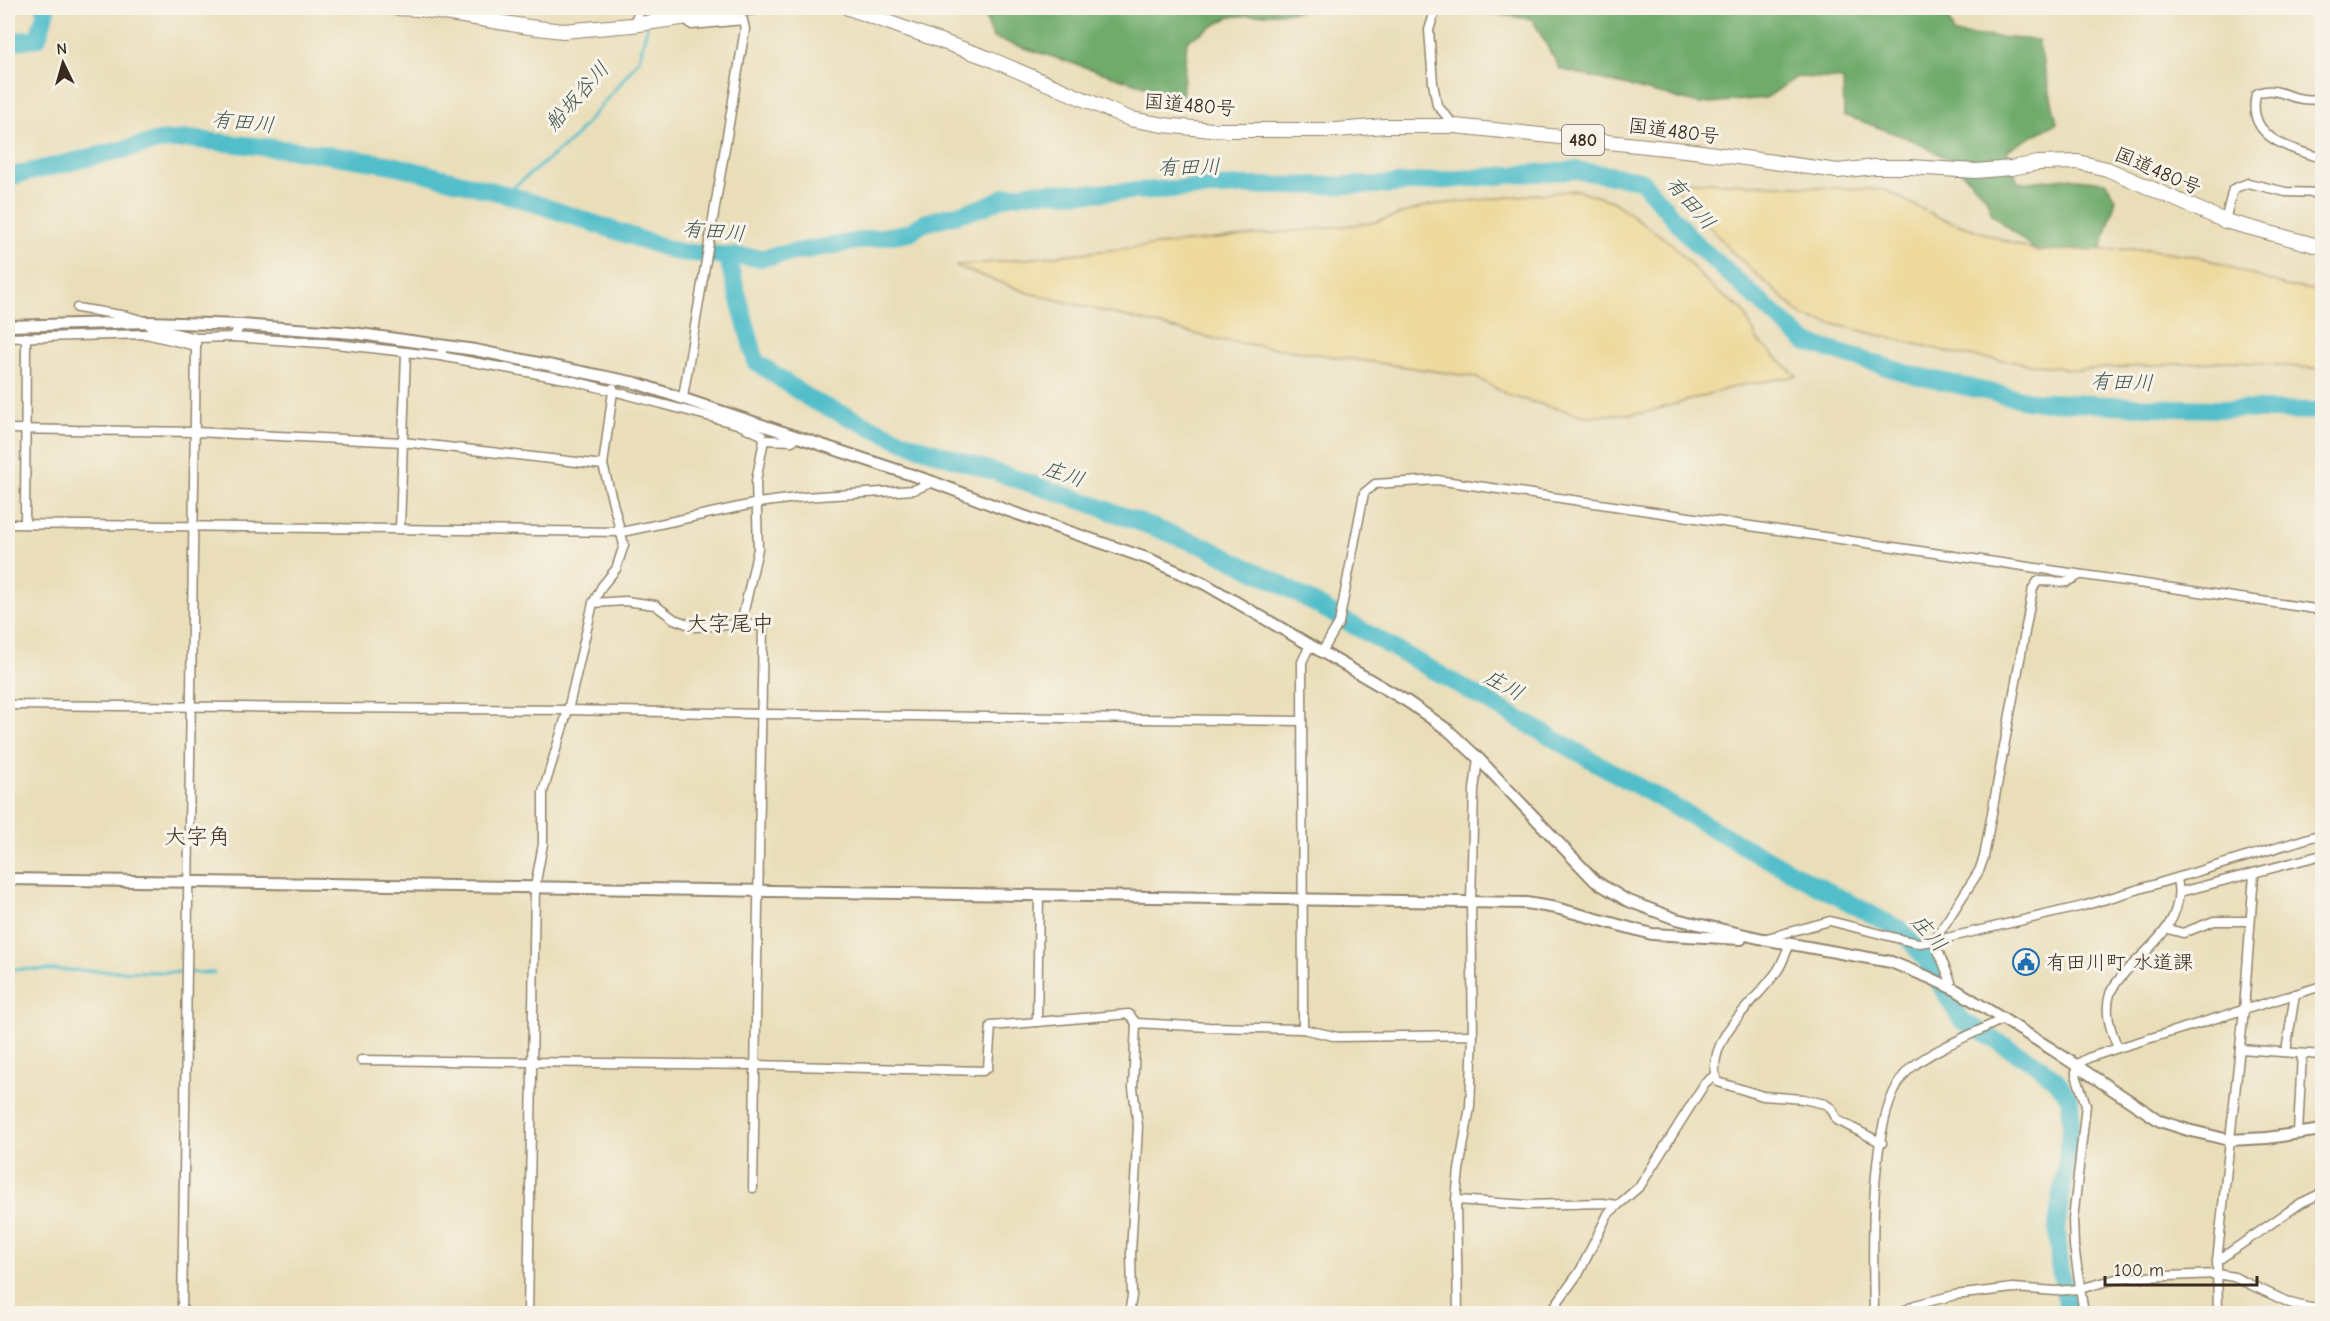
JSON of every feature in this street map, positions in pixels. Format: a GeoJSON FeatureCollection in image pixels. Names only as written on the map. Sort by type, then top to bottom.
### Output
{"type":"FeatureCollection","features":[{"type":"Feature","properties":{"kind":"highway"},"geometry":{"type":"LineString","coordinates":[[394,8],[420,9],[562,31],[632,25],[751,8]]}},
{"type":"Feature","properties":{"kind":"highway","name":"国道480号"},"geometry":{"type":"LineString","coordinates":[[848,8],[988,58],[1130,119],[1164,125],[1212,130],[1337,130],[1384,126],[1455,126],[1694,151],[1838,171],[1874,167],[1976,171],[2038,163],[2078,162],[2107,169],[2225,221],[2322,247]]}},
{"type":"Feature","properties":{"kind":"street"},"geometry":{"type":"LineString","coordinates":[[632,25],[642,8]]}},
{"type":"Feature","properties":{"kind":"street"},"geometry":{"type":"LineString","coordinates":[[1436,8],[1429,30],[1433,82],[1437,105],[1455,126]]}},
{"type":"Feature","properties":{"kind":"street"},"geometry":{"type":"LineString","coordinates":[[684,17],[692,26],[743,20],[745,29],[684,393]]}},
{"type":"Feature","properties":{"kind":"street"},"geometry":{"type":"LineString","coordinates":[[2322,99],[2303,99],[2271,90],[2256,94],[2253,106],[2256,118],[2267,135],[2279,143],[2322,158]]}},
{"type":"Feature","properties":{"kind":"street"},"geometry":{"type":"LineString","coordinates":[[2225,221],[2233,189],[2248,183],[2286,192],[2322,193]]}},
{"type":"Feature","properties":{"kind":"street"},"geometry":{"type":"LineString","coordinates":[[77,308],[128,316],[148,322],[150,327],[196,342]]}},
{"type":"Feature","properties":{"kind":"street"},"geometry":{"type":"LineString","coordinates":[[8,326],[148,322],[242,325],[353,333],[442,350],[565,379],[737,424],[762,435],[764,440],[756,481],[758,549],[741,624]]}},
{"type":"Feature","properties":{"kind":"street"},"geometry":{"type":"LineString","coordinates":[[233,337],[242,325]]}},
{"type":"Feature","properties":{"kind":"street"},"geometry":{"type":"LineString","coordinates":[[8,338],[146,334],[196,342],[233,337],[336,344],[406,352],[442,350],[575,369],[684,393],[798,436],[1149,559],[1205,584],[1408,702],[1448,730],[1478,758],[1595,881],[1626,900],[1676,919],[1763,939],[1891,963],[1950,988],[2076,1065],[2160,1121],[2229,1140],[2322,1130]]}},
{"type":"Feature","properties":{"kind":"street"},"geometry":{"type":"LineString","coordinates":[[25,524],[26,337]]}},
{"type":"Feature","properties":{"kind":"street"},"geometry":{"type":"LineString","coordinates":[[182,1314],[196,342]]}},
{"type":"Feature","properties":{"kind":"street"},"geometry":{"type":"LineString","coordinates":[[400,529],[406,352]]}},
{"type":"Feature","properties":{"kind":"street"},"geometry":{"type":"LineString","coordinates":[[528,1314],[535,887],[543,844],[543,792],[568,710],[593,603],[602,586],[616,569],[624,545],[603,465],[613,388],[579,377],[575,369]]}},
{"type":"Feature","properties":{"kind":"street"},"geometry":{"type":"LineString","coordinates":[[8,429],[195,432],[403,442],[603,465]]}},
{"type":"Feature","properties":{"kind":"street"},"geometry":{"type":"LineString","coordinates":[[764,440],[792,441],[798,436]]}},
{"type":"Feature","properties":{"kind":"street"},"geometry":{"type":"LineString","coordinates":[[1322,651],[1339,623],[1364,493],[1375,484],[1437,480],[2322,610]]}},
{"type":"Feature","properties":{"kind":"street"},"geometry":{"type":"LineString","coordinates":[[8,524],[622,532],[758,503],[804,497],[914,490],[933,482]]}},
{"type":"Feature","properties":{"kind":"street"},"geometry":{"type":"LineString","coordinates":[[1934,941],[1979,872],[1984,857],[2033,588],[2038,581],[2067,582],[2080,574]]}},
{"type":"Feature","properties":{"kind":"street"},"geometry":{"type":"LineString","coordinates":[[593,603],[626,601],[655,605],[674,619],[695,627],[741,624],[763,626],[753,1188]]}},
{"type":"Feature","properties":{"kind":"street"},"geometry":{"type":"LineString","coordinates":[[1303,1029],[1302,662],[1310,645]]}},
{"type":"Feature","properties":{"kind":"street"},"geometry":{"type":"LineString","coordinates":[[8,705],[568,710],[1302,721]]}},
{"type":"Feature","properties":{"kind":"street"},"geometry":{"type":"LineString","coordinates":[[1458,1314],[1456,1200],[1470,1107],[1473,1035],[1471,901],[1474,790],[1478,758]]}},
{"type":"Feature","properties":{"kind":"street"},"geometry":{"type":"LineString","coordinates":[[8,879],[1471,901],[1526,903],[1556,908],[1652,934],[1763,939],[1830,921],[1919,943],[2083,906],[2322,834]]}},
{"type":"Feature","properties":{"kind":"street"},"geometry":{"type":"LineString","coordinates":[[2180,892],[2322,855]]}},
{"type":"Feature","properties":{"kind":"street"},"geometry":{"type":"LineString","coordinates":[[2218,1314],[2217,1261],[2244,1010],[2254,874]]}},
{"type":"Feature","properties":{"kind":"street"},"geometry":{"type":"LineString","coordinates":[[2118,1048],[2109,1023],[2110,992],[2121,976],[2168,929],[2174,917],[2180,892],[2177,879]]}},
{"type":"Feature","properties":{"kind":"street"},"geometry":{"type":"LineString","coordinates":[[1037,1022],[1039,895]]}},
{"type":"Feature","properties":{"kind":"street"},"geometry":{"type":"LineString","coordinates":[[1652,934],[1662,933],[1668,926],[1667,919],[1659,913]]}},
{"type":"Feature","properties":{"kind":"street"},"geometry":{"type":"LineString","coordinates":[[2168,929],[2183,933],[2214,921],[2250,921]]}},
{"type":"Feature","properties":{"kind":"street"},"geometry":{"type":"LineString","coordinates":[[1934,941],[1951,982],[1950,988]]}},
{"type":"Feature","properties":{"kind":"street"},"geometry":{"type":"LineString","coordinates":[[1790,944],[1779,969],[1727,1032],[1716,1057],[1715,1075],[1718,1082],[1763,1096],[1803,1099],[1825,1104],[1831,1108],[1837,1120],[1882,1143]]}},
{"type":"Feature","properties":{"kind":"street"},"geometry":{"type":"LineString","coordinates":[[2076,1065],[2088,1058],[2118,1048],[2322,986]]}},
{"type":"Feature","properties":{"kind":"street"},"geometry":{"type":"LineString","coordinates":[[2286,1052],[2295,994]]}},
{"type":"Feature","properties":{"kind":"street"},"geometry":{"type":"LineString","coordinates":[[361,1060],[756,1065],[982,1071],[988,1067],[991,1026],[1129,1014],[1136,1023],[1133,1088],[1138,1126],[1131,1254],[1132,1296],[1129,1314]]}},
{"type":"Feature","properties":{"kind":"street"},"geometry":{"type":"LineString","coordinates":[[1876,1314],[1874,1311],[1874,1192],[1888,1104],[1897,1083],[1912,1067],[1959,1040],[2001,1020]]}},
{"type":"Feature","properties":{"kind":"street"},"geometry":{"type":"LineString","coordinates":[[1136,1023],[1303,1029],[1338,1037],[1473,1035]]}},
{"type":"Feature","properties":{"kind":"street"},"geometry":{"type":"LineString","coordinates":[[2240,1049],[2322,1055]]}},
{"type":"Feature","properties":{"kind":"street"},"geometry":{"type":"LineString","coordinates":[[2298,1133],[2302,1054]]}},
{"type":"Feature","properties":{"kind":"street"},"geometry":{"type":"LineString","coordinates":[[2076,1065],[2076,1075],[2086,1105],[2073,1220],[2079,1289],[2084,1314]]}},
{"type":"Feature","properties":{"kind":"street"},"geometry":{"type":"LineString","coordinates":[[1550,1314],[1580,1271],[1608,1214],[1640,1186],[1705,1083],[1715,1075]]}},
{"type":"Feature","properties":{"kind":"street"},"geometry":{"type":"LineString","coordinates":[[2217,1261],[2295,1207],[2322,1193]]}},
{"type":"Feature","properties":{"kind":"street"},"geometry":{"type":"LineString","coordinates":[[1456,1200],[1528,1205],[1602,1203],[1618,1205]]}},
{"type":"Feature","properties":{"kind":"street"},"geometry":{"type":"LineString","coordinates":[[1898,1314],[1915,1305],[1954,1295],[2013,1288],[2056,1291],[2079,1289],[2120,1278],[2217,1274],[2234,1277],[2290,1303],[2310,1308],[2322,1307]]}},
{"type":"Feature","properties":{"kind":"green space"},"geometry":{"type":"Polygon","coordinates":[[[982,8],[1320,8],[1229,17],[1187,41],[1182,98],[993,38],[982,8]]]}},
{"type":"Feature","properties":{"kind":"green space"},"geometry":{"type":"Polygon","coordinates":[[[1474,8],[1945,8],[1954,34],[2038,40],[2057,123],[2007,150],[2018,183],[2067,178],[2106,182],[2116,199],[2101,250],[2036,251],[1992,214],[1986,197],[1950,160],[1912,140],[1844,115],[1843,79],[1797,77],[1766,98],[1700,104],[1560,69],[1532,19],[1486,13],[1474,8]]]}},
{"type":"Feature","properties":{"kind":"sand"},"geometry":{"type":"Polygon","coordinates":[[[1680,181],[1886,190],[1937,217],[2036,251],[2146,249],[2201,257],[2285,286],[2322,291],[2322,369],[2230,361],[2076,370],[1961,355],[1804,317],[1732,252],[1678,191],[1680,181]]]}},
{"type":"Feature","properties":{"kind":"sand"},"geometry":{"type":"Polygon","coordinates":[[[1577,190],[1612,201],[1672,244],[1711,287],[1743,310],[1758,341],[1797,376],[1737,386],[1644,413],[1585,416],[1510,396],[1475,377],[1220,340],[1029,293],[955,266],[1372,223],[1430,205],[1577,190]]]}},
{"type":"Feature","properties":{"kind":"waterway","name":"船坂谷川"},"geometry":{"type":"LineString","coordinates":[[8,42],[38,38],[46,11],[44,8]]}},
{"type":"Feature","properties":{"kind":"waterway","name":"船坂谷川"},"geometry":{"type":"LineString","coordinates":[[649,18],[651,8]]}},
{"type":"Feature","properties":{"kind":"waterway","name":"船坂谷川"},"geometry":{"type":"LineString","coordinates":[[505,194],[572,140],[639,59],[647,27]]}},
{"type":"Feature","properties":{"kind":"waterway","name":"有田川"},"geometry":{"type":"LineString","coordinates":[[8,177],[159,141],[189,139],[310,152],[393,165],[516,197],[678,252],[761,258],[910,232],[924,223],[984,207],[1004,197],[1035,192],[1091,193],[1240,186],[1382,185],[1575,170],[1641,180],[1694,242],[1805,342],[1909,374],[2030,401],[2172,408],[2322,411]]}},
{"type":"Feature","properties":{"kind":"waterway","name":"庄川"},"geometry":{"type":"LineString","coordinates":[[727,256],[756,362],[813,401],[907,443],[1086,502],[1208,548],[1275,581],[1756,853],[1901,930],[1925,959],[1961,1020],[2038,1065],[2057,1081],[2070,1100],[2068,1153],[2057,1225],[2059,1264],[2069,1314]]}},
{"type":"Feature","properties":{"kind":"waterway"},"geometry":{"type":"LineString","coordinates":[[8,969],[214,973]]}},
{"type":"Feature","properties":{"kind":"place","name":"有田川町 水道課"},"geometry":{"type":"Point","coordinates":[2026,962]}},
{"type":"Feature","properties":{"kind":"district","name":"大字尾中"},"geometry":{"type":"Point","coordinates":[730,624]}},
{"type":"Feature","properties":{"kind":"district","name":"大字角"},"geometry":{"type":"Point","coordinates":[197,837]}}]}
